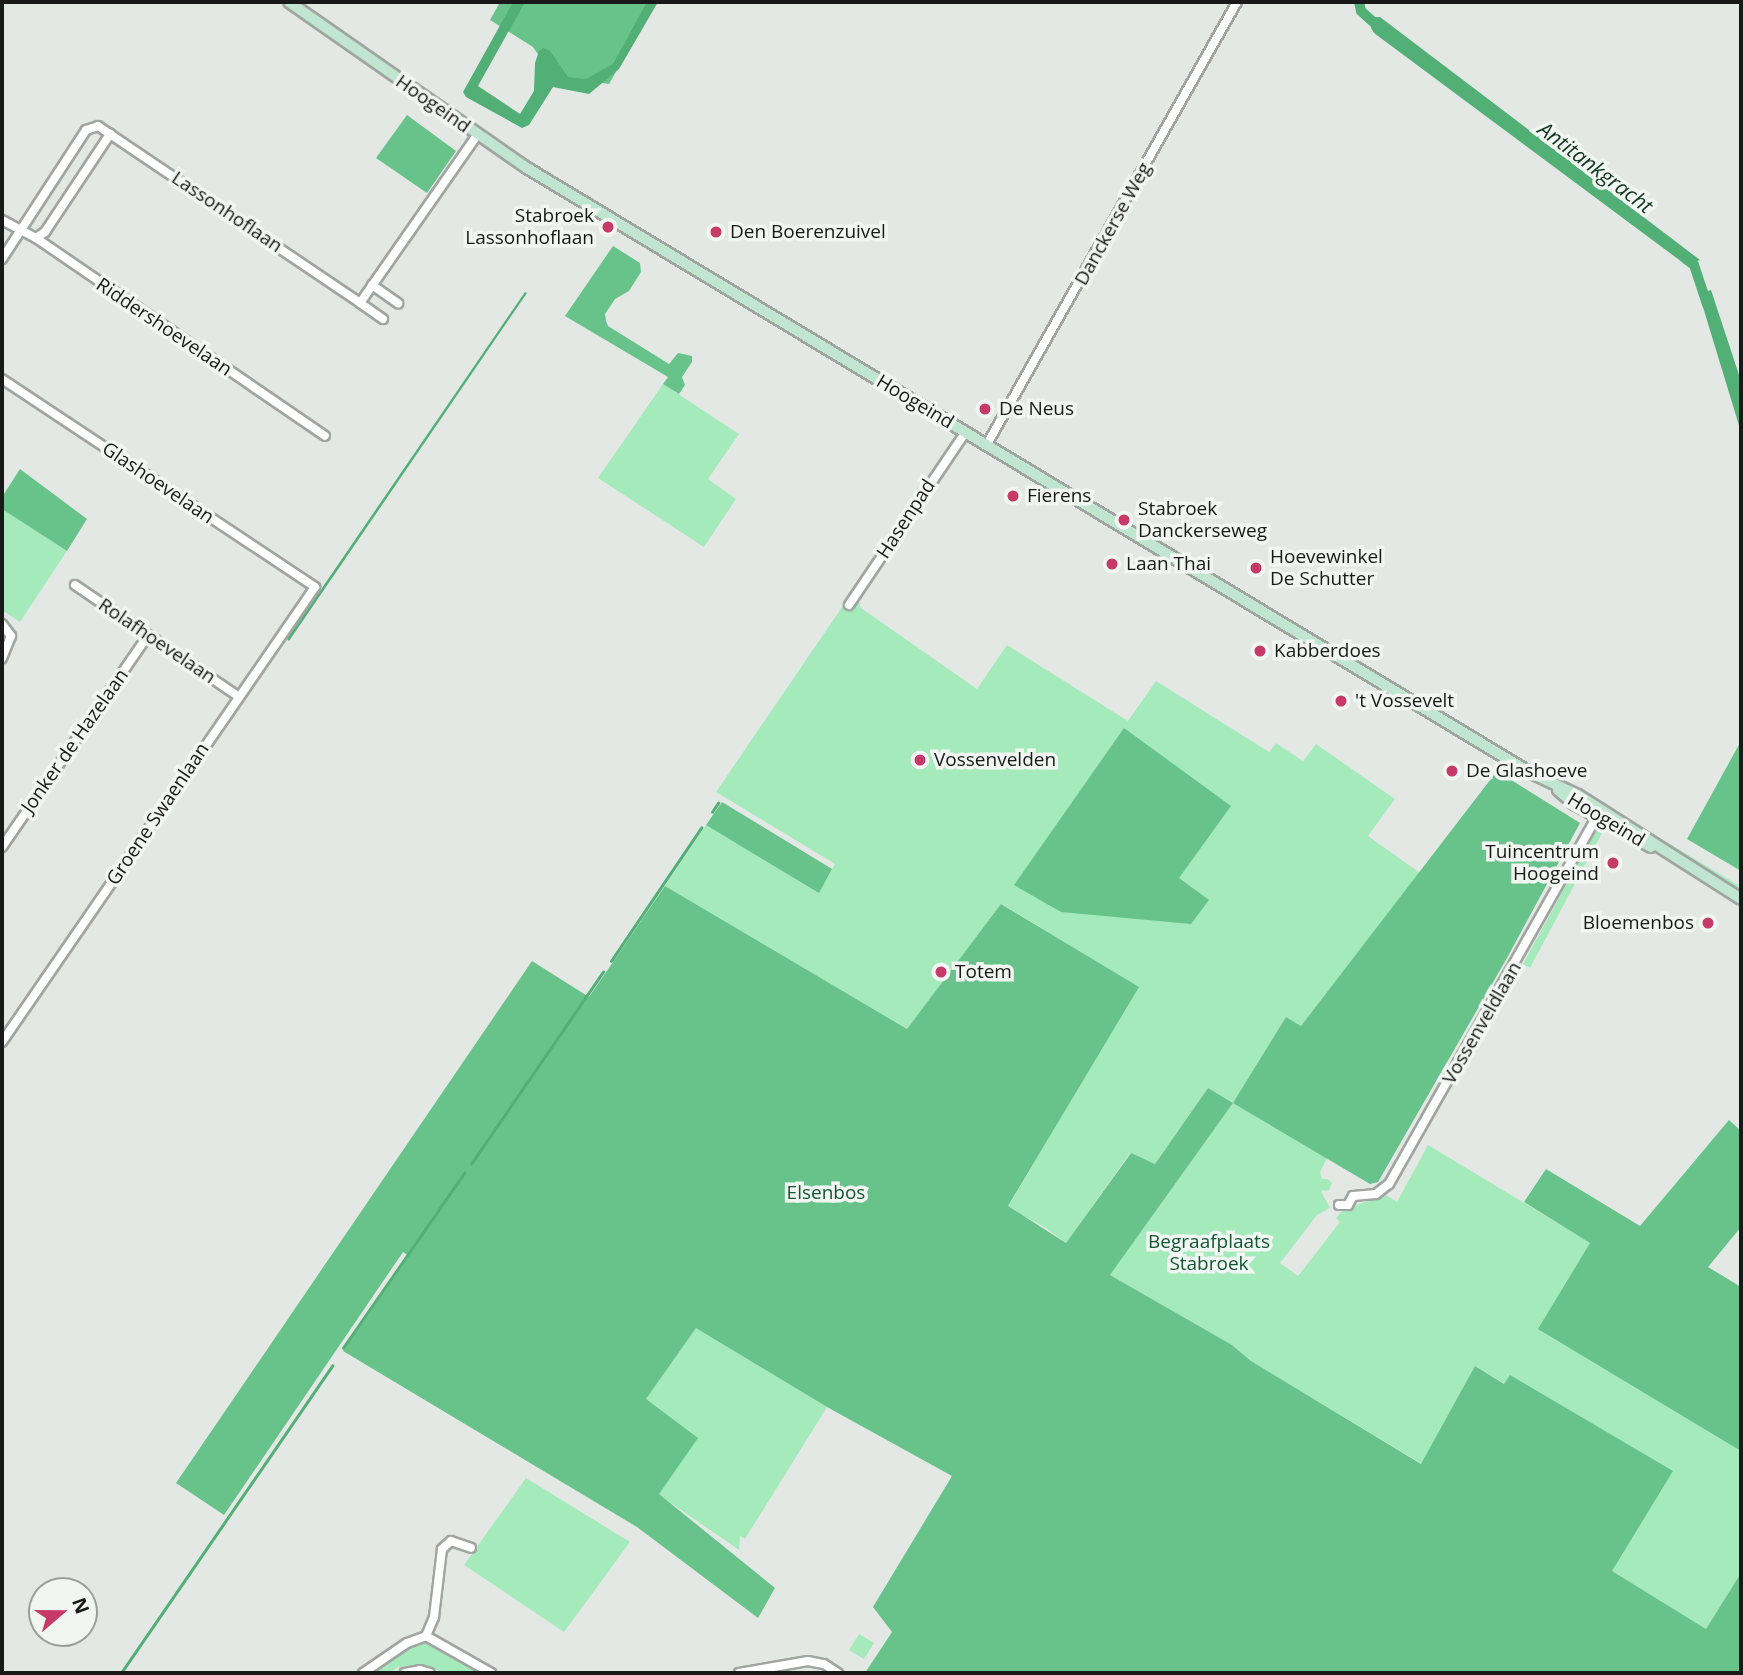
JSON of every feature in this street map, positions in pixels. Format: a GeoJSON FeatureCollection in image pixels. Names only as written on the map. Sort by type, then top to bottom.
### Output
{"type":"FeatureCollection","features":[{"type":"Feature","properties":{"kind":"main road","name":"Hoogeind"},"geometry":{"type":"LineString","coordinates":[[289,2],[538,175],[1552,785],[1578,795],[1599,814],[1741,900]]}},
{"type":"Feature","properties":{"kind":"street","name":"Danckerse Weg"},"geometry":{"type":"LineString","coordinates":[[986,446],[1237,2]]}},
{"type":"Feature","properties":{"kind":"street","name":"Lassonhoflaan"},"geometry":{"type":"LineString","coordinates":[[20,232],[92,127],[98,126],[383,319]]}},
{"type":"Feature","properties":{"kind":"street"},"geometry":{"type":"LineString","coordinates":[[36,238],[45,232],[110,134]]}},
{"type":"Feature","properties":{"kind":"street"},"geometry":{"type":"LineString","coordinates":[[360,303],[477,135]]}},
{"type":"Feature","properties":{"kind":"street","name":"Riddershoevelaan"},"geometry":{"type":"LineString","coordinates":[[2,220],[20,232],[36,238],[325,436]]}},
{"type":"Feature","properties":{"kind":"street"},"geometry":{"type":"LineString","coordinates":[[2,259],[20,232]]}},
{"type":"Feature","properties":{"kind":"street"},"geometry":{"type":"LineString","coordinates":[[372,285],[398,303]]}},
{"type":"Feature","properties":{"kind":"street","name":"Glashoevelaan"},"geometry":{"type":"LineString","coordinates":[[2,379],[314,587]]}},
{"type":"Feature","properties":{"kind":"street","name":"Hasenpad"},"geometry":{"type":"LineString","coordinates":[[849,605],[965,433]]}},
{"type":"Feature","properties":{"kind":"street","name":"Rolafhoevelaan"},"geometry":{"type":"LineString","coordinates":[[75,585],[238,696]]}},
{"type":"Feature","properties":{"kind":"street","name":"Groene Swaenlaan"},"geometry":{"type":"LineString","coordinates":[[2,1042],[314,587]]}},
{"type":"Feature","properties":{"kind":"street"},"geometry":{"type":"LineString","coordinates":[[2,624],[10,636],[2,658]]}},
{"type":"Feature","properties":{"kind":"street","name":"Jonker de Hazelaan"},"geometry":{"type":"LineString","coordinates":[[2,847],[148,635]]}},
{"type":"Feature","properties":{"kind":"street","name":"Vossenveldlaan"},"geometry":{"type":"LineString","coordinates":[[1339,1205],[1348,1205],[1353,1196],[1376,1194],[1388,1184],[1599,814]]}},
{"type":"Feature","properties":{"kind":"street"},"geometry":{"type":"LineString","coordinates":[[426,1636],[434,1617],[442,1549],[451,1541],[471,1548]]}},
{"type":"Feature","properties":{"kind":"street"},"geometry":{"type":"LineString","coordinates":[[363,1673],[407,1643],[426,1636],[435,1638],[491,1673]]}},
{"type":"Feature","properties":{"kind":"street"},"geometry":{"type":"LineString","coordinates":[[739,1673],[814,1662],[838,1673]]}},
{"type":"Feature","properties":{"kind":"street"},"geometry":{"type":"LineString","coordinates":[[405,1673],[419,1670],[430,1673]]}},
{"type":"Feature","properties":{"kind":"green space"},"geometry":{"type":"Polygon","coordinates":[[[500,2],[656,2],[609,84],[589,81],[559,85],[533,47],[490,20],[500,2]]]}},
{"type":"Feature","properties":{"kind":"green space"},"geometry":{"type":"Polygon","coordinates":[[[407,115],[456,151],[427,193],[376,158],[407,115]]]}},
{"type":"Feature","properties":{"kind":"green space"},"geometry":{"type":"Polygon","coordinates":[[[613,246],[640,263],[641,272],[629,291],[615,299],[605,314],[608,326],[669,364],[678,353],[692,356],[692,362],[682,377],[685,385],[679,394],[663,384],[668,377],[565,316],[613,246]]]}},
{"type":"Feature","properties":{"kind":"green space"},"geometry":{"type":"Polygon","coordinates":[[[663,384],[739,434],[708,479],[736,499],[704,547],[598,478],[663,384]]]}},
{"type":"Feature","properties":{"kind":"green space"},"geometry":{"type":"Polygon","coordinates":[[[20,469],[87,519],[67,551],[2,509],[2,497],[20,469]]]}},
{"type":"Feature","properties":{"kind":"green space"},"geometry":{"type":"Polygon","coordinates":[[[2,509],[67,551],[20,622],[2,610],[2,509]]]}},
{"type":"Feature","properties":{"kind":"green space","name":"Begraafplaats Stabroek"},"geometry":{"type":"Polygon","coordinates":[[[851,594],[858,599],[861,608],[977,689],[1007,645],[1128,721],[1156,681],[1269,752],[1276,743],[1303,761],[1316,744],[1395,799],[1368,836],[1420,873],[1301,1026],[1286,1017],[1234,1103],[1327,1158],[1320,1172],[1322,1179],[1328,1179],[1332,1183],[1329,1190],[1321,1191],[1330,1208],[1317,1215],[1280,1263],[1298,1276],[1340,1222],[1336,1218],[1342,1211],[1384,1194],[1397,1202],[1428,1145],[1591,1243],[1741,1451],[1741,1573],[1706,1629],[1612,1571],[1505,1384],[1475,1366],[1422,1464],[1251,1361],[1232,1345],[1110,1275],[1233,1103],[1208,1088],[1155,1164],[1130,1153],[1066,1243],[1046,1228],[1008,1207],[1138,987],[1002,904],[907,1029],[665,886],[706,825],[819,892],[835,864],[716,792],[851,594]]]}},
{"type":"Feature","properties":{"kind":"green space"},"geometry":{"type":"Polygon","coordinates":[[[1124,728],[1231,806],[1179,878],[1209,900],[1191,924],[1061,912],[1014,885],[1124,728]]]}},
{"type":"Feature","properties":{"kind":"green space"},"geometry":{"type":"Polygon","coordinates":[[[1741,741],[1741,871],[1687,839],[1741,741]]]}},
{"type":"Feature","properties":{"kind":"green space"},"geometry":{"type":"Polygon","coordinates":[[[1497,771],[1580,823],[1507,958],[1378,1182],[1370,1184],[1233,1103],[1286,1017],[1301,1026],[1497,771]]]}},
{"type":"Feature","properties":{"kind":"green space"},"geometry":{"type":"Polygon","coordinates":[[[722,802],[832,869],[819,893],[706,825],[722,802]]]}},
{"type":"Feature","properties":{"kind":"green space"},"geometry":{"type":"Polygon","coordinates":[[[1627,818],[1741,887],[1741,893],[1646,836],[1627,818]]]}},
{"type":"Feature","properties":{"kind":"green space"},"geometry":{"type":"Polygon","coordinates":[[[1596,830],[1602,833],[1530,968],[1523,964],[1596,830]]]}},
{"type":"Feature","properties":{"kind":"green space","name":"Elsenbos"},"geometry":{"type":"Polygon","coordinates":[[[665,886],[907,1029],[1001,904],[1139,987],[1008,1206],[1066,1243],[1131,1153],[1155,1164],[1208,1088],[1233,1103],[1110,1275],[1232,1345],[1251,1361],[1421,1464],[1475,1366],[1504,1384],[1510,1375],[1673,1471],[1612,1571],[1706,1629],[1741,1573],[1741,1673],[865,1673],[892,1632],[873,1607],[952,1476],[827,1407],[696,1328],[646,1399],[698,1438],[659,1494],[775,1588],[758,1618],[637,1527],[343,1351],[409,1256],[403,1252],[224,1515],[176,1483],[532,961],[589,997],[665,886]]]}},
{"type":"Feature","properties":{"kind":"green space"},"geometry":{"type":"Polygon","coordinates":[[[1729,1120],[1741,1131],[1741,1227],[1708,1267],[1741,1287],[1741,1451],[1538,1329],[1590,1243],[1524,1202],[1546,1169],[1640,1226],[1729,1120]]]}},
{"type":"Feature","properties":{"kind":"green space"},"geometry":{"type":"Polygon","coordinates":[[[696,1327],[827,1407],[745,1539],[740,1536],[739,1550],[658,1494],[646,1399],[696,1327]]]}},
{"type":"Feature","properties":{"kind":"green space"},"geometry":{"type":"Polygon","coordinates":[[[526,1478],[630,1542],[564,1632],[464,1565],[526,1478]]]}},
{"type":"Feature","properties":{"kind":"green space"},"geometry":{"type":"Polygon","coordinates":[[[859,1634],[874,1643],[864,1659],[849,1650],[859,1634]]]}},
{"type":"Feature","properties":{"kind":"green space"},"geometry":{"type":"Polygon","coordinates":[[[423,1639],[486,1673],[445,1673],[424,1665],[398,1673],[399,1666],[390,1673],[366,1673],[410,1643],[423,1639]]]}},
{"type":"Feature","properties":{"kind":"shaded area"},"geometry":{"type":"Polygon","coordinates":[[[513,2],[525,2],[478,86],[520,114],[534,91],[535,63],[539,51],[543,48],[550,51],[568,77],[586,79],[613,64],[647,2],[658,2],[619,69],[589,94],[553,87],[529,125],[522,128],[466,97],[463,92],[513,2]]]}},
{"type":"Feature","properties":{"kind":"shaded area"},"geometry":{"type":"Polygon","coordinates":[[[1375,17],[1380,17],[1700,260],[1686,265],[1374,33],[1371,28],[1375,17]]]}},
{"type":"Feature","properties":{"kind":"shaded area"},"geometry":{"type":"Polygon","coordinates":[[[1711,290],[1741,381],[1741,432],[1699,294],[1711,290]]]}},
{"type":"Feature","properties":{"kind":"shaded area"},"geometry":{"type":"Polygon","coordinates":[[[525,292],[527,293],[289,641],[287,639],[525,292]]]}},
{"type":"Feature","properties":{"kind":"waterway","name":"Antitankgracht"},"geometry":{"type":"LineString","coordinates":[[1359,2],[1361,11],[1380,28]]}},
{"type":"Feature","properties":{"kind":"waterway","name":"Antitankgracht"},"geometry":{"type":"LineString","coordinates":[[1686,259],[1694,265],[1707,304]]}},
{"type":"Feature","properties":{"kind":"waterway"},"geometry":{"type":"LineString","coordinates":[[712,812],[718,803]]}},
{"type":"Feature","properties":{"kind":"waterway"},"geometry":{"type":"LineString","coordinates":[[611,961],[701,828]]}},
{"type":"Feature","properties":{"kind":"waterway"},"geometry":{"type":"LineString","coordinates":[[471,1164],[603,972]]}},
{"type":"Feature","properties":{"kind":"waterway"},"geometry":{"type":"LineString","coordinates":[[343,1348],[464,1173]]}},
{"type":"Feature","properties":{"kind":"waterway"},"geometry":{"type":"LineString","coordinates":[[121,1673],[332,1366]]}},
{"type":"Feature","properties":{"kind":"place","name":"Stabroek Lassonhoflaan"},"geometry":{"type":"Point","coordinates":[608,227]}},
{"type":"Feature","properties":{"kind":"place","name":"Den Boerenzuivel"},"geometry":{"type":"Point","coordinates":[716,232]}},
{"type":"Feature","properties":{"kind":"place","name":"De Neus"},"geometry":{"type":"Point","coordinates":[985,409]}},
{"type":"Feature","properties":{"kind":"place","name":"Fierens"},"geometry":{"type":"Point","coordinates":[1013,496]}},
{"type":"Feature","properties":{"kind":"place","name":"Stabroek Danckerseweg"},"geometry":{"type":"Point","coordinates":[1124,520]}},
{"type":"Feature","properties":{"kind":"place","name":"Laan Thai"},"geometry":{"type":"Point","coordinates":[1112,564]}},
{"type":"Feature","properties":{"kind":"place","name":"Hoevewinkel De Schutter"},"geometry":{"type":"Point","coordinates":[1256,568]}},
{"type":"Feature","properties":{"kind":"place","name":"Kabberdoes"},"geometry":{"type":"Point","coordinates":[1260,651]}},
{"type":"Feature","properties":{"kind":"place","name":"'t Vossevelt"},"geometry":{"type":"Point","coordinates":[1341,701]}},
{"type":"Feature","properties":{"kind":"place","name":"Vossenvelden"},"geometry":{"type":"Point","coordinates":[920,760]}},
{"type":"Feature","properties":{"kind":"place","name":"De Glashoeve"},"geometry":{"type":"Point","coordinates":[1452,771]}},
{"type":"Feature","properties":{"kind":"place","name":"Tuincentrum Hoogeind"},"geometry":{"type":"Point","coordinates":[1613,863]}},
{"type":"Feature","properties":{"kind":"place","name":"Bloemenbos"},"geometry":{"type":"Point","coordinates":[1708,923]}},
{"type":"Feature","properties":{"kind":"place","name":"Totem"},"geometry":{"type":"Point","coordinates":[941,972]}}]}
